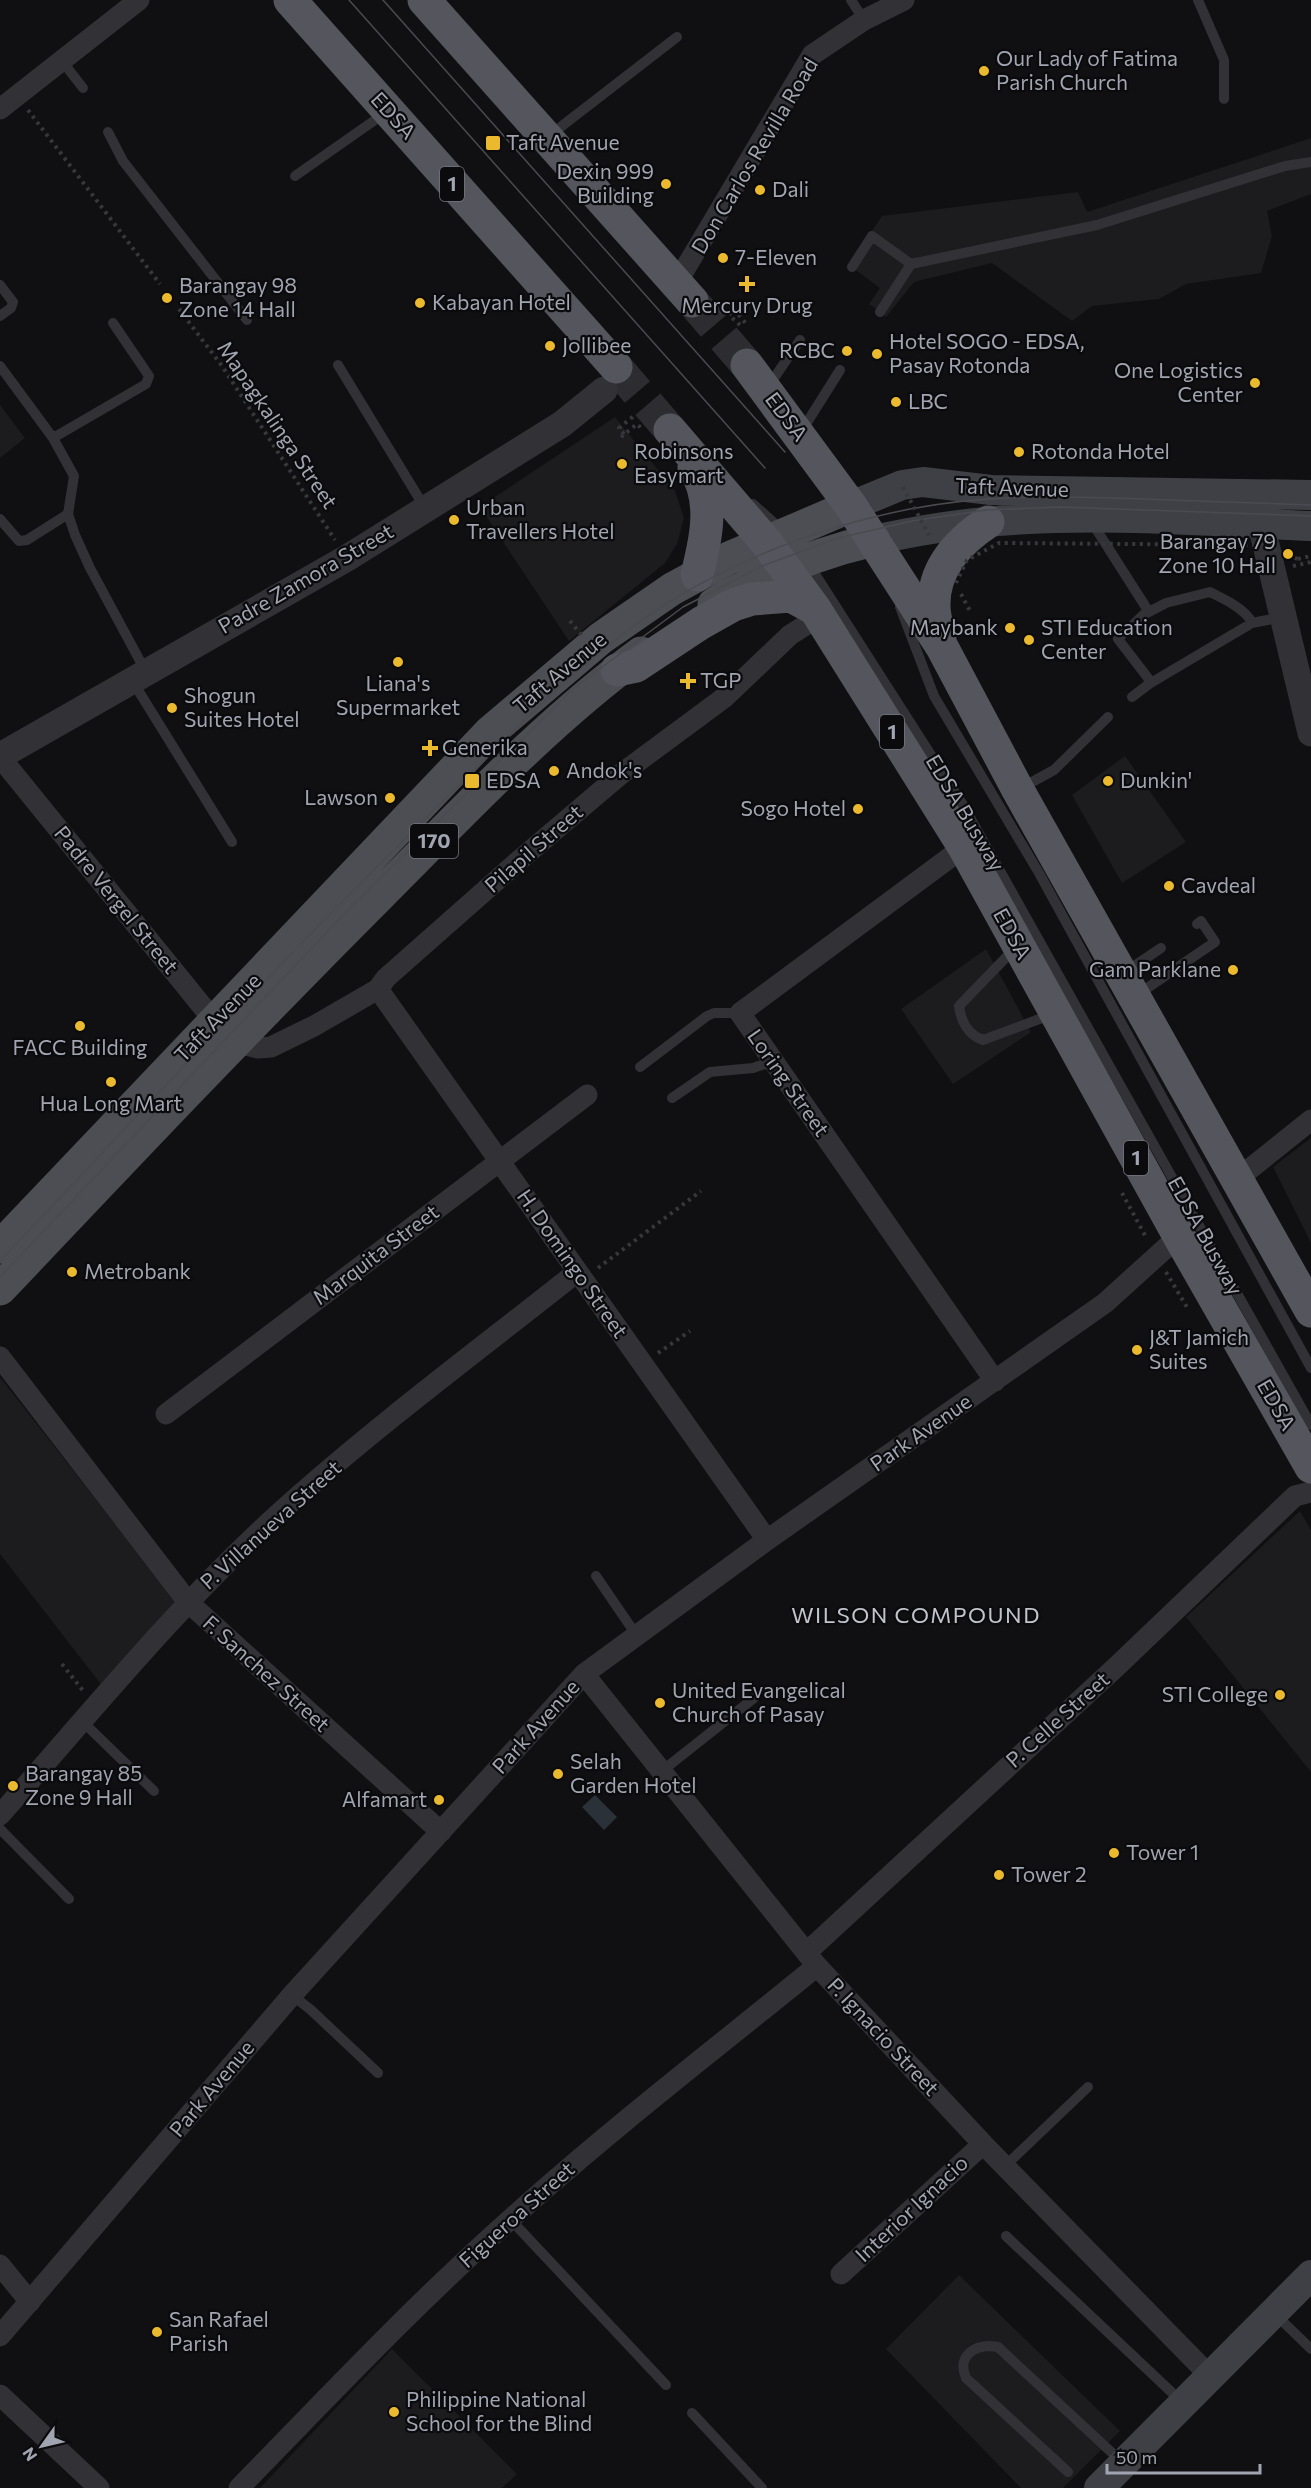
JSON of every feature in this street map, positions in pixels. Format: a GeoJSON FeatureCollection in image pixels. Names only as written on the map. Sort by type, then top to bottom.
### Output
{"type":"FeatureCollection","features":[{"type":"Feature","properties":{"kind":"highway","name":"EDSA"},"geometry":{"type":"LineString","coordinates":[[290,0],[388,111],[610,379]]}},
{"type":"Feature","properties":{"kind":"highway"},"geometry":{"type":"LineString","coordinates":[[424,0],[684,292]]}},
{"type":"Feature","properties":{"kind":"highway","name":"EDSA"},"geometry":{"type":"LineString","coordinates":[[757,378],[851,506],[942,647],[1018,790],[1311,1311]]}},
{"type":"Feature","properties":{"kind":"highway","name":"EDSA"},"geometry":{"type":"LineString","coordinates":[[656,429],[790,550],[817,613],[964,847],[1179,1236],[1311,1467]]}},
{"type":"Feature","properties":{"kind":"highway"},"geometry":{"type":"LineString","coordinates":[[656,429],[697,472],[705,495],[707,535],[697,575]]}},
{"type":"Feature","properties":{"kind":"highway"},"geometry":{"type":"LineString","coordinates":[[942,647],[934,606],[938,580],[949,556],[966,536],[988,522]]}},
{"type":"Feature","properties":{"kind":"highway"},"geometry":{"type":"LineString","coordinates":[[631,670],[700,623],[734,605],[752,599],[790,596],[817,613]]}},
{"type":"Feature","properties":{"kind":"main road","name":"Taft Avenue"},"geometry":{"type":"LineString","coordinates":[[0,1247],[225,1031],[516,758],[631,670],[688,618],[741,588],[851,506],[902,485],[923,482],[992,490],[1311,495]]}},
{"type":"Feature","properties":{"kind":"main road","name":"Taft Avenue"},"geometry":{"type":"LineString","coordinates":[[0,1289],[490,732],[601,638],[672,589],[697,575],[790,550],[841,548],[923,530],[988,522],[1090,519],[1311,526]]}},
{"type":"Feature","properties":{"kind":"main road"},"geometry":{"type":"LineString","coordinates":[[1099,2488],[1311,2275]]}},
{"type":"Feature","properties":{"kind":"street"},"geometry":{"type":"LineString","coordinates":[[0,109],[139,0]]}},
{"type":"Feature","properties":{"kind":"street","name":"Don Carlos Revilla Road"},"geometry":{"type":"LineString","coordinates":[[684,292],[812,56],[864,20],[904,0]]}},
{"type":"Feature","properties":{"kind":"street","name":"Padre Zamora Street"},"geometry":{"type":"LineString","coordinates":[[0,756],[347,558],[562,424],[610,379]]}},
{"type":"Feature","properties":{"kind":"street"},"geometry":{"type":"LineString","coordinates":[[1259,493],[1261,524],[1311,733]]}},
{"type":"Feature","properties":{"kind":"street","name":"Pilapil Street"},"geometry":{"type":"LineString","coordinates":[[225,1031],[258,1048],[271,1047],[314,1026],[378,989],[386,978],[522,858],[621,774],[680,728],[725,697],[790,635],[817,613]]}},
{"type":"Feature","properties":{"kind":"street","name":"Padre Vergel Street"},"geometry":{"type":"LineString","coordinates":[[0,756],[225,1031]]}},
{"type":"Feature","properties":{"kind":"street","name":"Loring Street"},"geometry":{"type":"LineString","coordinates":[[964,847],[740,1013],[995,1381]]}},
{"type":"Feature","properties":{"kind":"street","name":"H. Domingo Street"},"geometry":{"type":"LineString","coordinates":[[378,989],[767,1540]]}},
{"type":"Feature","properties":{"kind":"street","name":"Marquita Street"},"geometry":{"type":"LineString","coordinates":[[166,1414],[586,1095]]}},
{"type":"Feature","properties":{"kind":"street"},"geometry":{"type":"LineString","coordinates":[[1236,1180],[1311,1120]]}},
{"type":"Feature","properties":{"kind":"street","name":"Park Avenue"},"geometry":{"type":"LineString","coordinates":[[0,2336],[292,1995],[585,1674],[767,1540],[1105,1303],[1179,1236]]}},
{"type":"Feature","properties":{"kind":"street","name":"P. Villanueva Street"},"geometry":{"type":"LineString","coordinates":[[0,1815],[188,1602],[287,1506],[397,1414],[580,1276]]}},
{"type":"Feature","properties":{"kind":"street","name":"F. Sanchez Street"},"geometry":{"type":"LineString","coordinates":[[0,1357],[188,1602],[441,1832]]}},
{"type":"Feature","properties":{"kind":"street","name":"P. Celle Street"},"geometry":{"type":"LineString","coordinates":[[812,1959],[1295,1496],[1311,1492]]}},
{"type":"Feature","properties":{"kind":"street","name":"P. Ignacio Street"},"geometry":{"type":"LineString","coordinates":[[585,1674],[812,1959],[983,2144],[1210,2376]]}},
{"type":"Feature","properties":{"kind":"street","name":"Figueroa Street"},"geometry":{"type":"LineString","coordinates":[[239,2488],[387,2336],[510,2219],[812,1959]]}},
{"type":"Feature","properties":{"kind":"street","name":"Interior Ignacio"},"geometry":{"type":"LineString","coordinates":[[841,2274],[983,2144]]}},
{"type":"Feature","properties":{"kind":"street"},"geometry":{"type":"LineString","coordinates":[[0,2265],[30,2302]]}},
{"type":"Feature","properties":{"kind":"street"},"geometry":{"type":"LineString","coordinates":[[0,2395],[99,2488]]}},
{"type":"Feature","properties":{"kind":"lane"},"geometry":{"type":"LineString","coordinates":[[851,0],[864,20]]}},
{"type":"Feature","properties":{"kind":"lane"},"geometry":{"type":"LineString","coordinates":[[1198,0],[1224,60],[1224,99]]}},
{"type":"Feature","properties":{"kind":"lane"},"geometry":{"type":"LineString","coordinates":[[547,138],[677,37]]}},
{"type":"Feature","properties":{"kind":"lane"},"geometry":{"type":"LineString","coordinates":[[62,60],[83,88]]}},
{"type":"Feature","properties":{"kind":"lane"},"geometry":{"type":"LineString","coordinates":[[295,176],[388,111]]}},
{"type":"Feature","properties":{"kind":"lane"},"geometry":{"type":"LineString","coordinates":[[108,132],[123,161],[247,320]]}},
{"type":"Feature","properties":{"kind":"lane"},"geometry":{"type":"LineString","coordinates":[[880,312],[911,264],[1097,225],[1285,166],[1311,162]]}},
{"type":"Feature","properties":{"kind":"lane"},"geometry":{"type":"LineString","coordinates":[[852,267],[872,236],[911,264]]}},
{"type":"Feature","properties":{"kind":"lane"},"geometry":{"type":"LineString","coordinates":[[0,285],[13,302],[11,308],[0,316]]}},
{"type":"Feature","properties":{"kind":"lane"},"geometry":{"type":"LineString","coordinates":[[53,438],[146,384],[149,376],[113,323]]}},
{"type":"Feature","properties":{"kind":"lane"},"geometry":{"type":"LineString","coordinates":[[757,378],[800,340]]}},
{"type":"Feature","properties":{"kind":"lane"},"geometry":{"type":"LineString","coordinates":[[338,365],[425,508]]}},
{"type":"Feature","properties":{"kind":"lane"},"geometry":{"type":"LineString","coordinates":[[0,366],[53,438],[75,476],[68,514],[90,568],[139,676],[232,842]]}},
{"type":"Feature","properties":{"kind":"lane"},"geometry":{"type":"LineString","coordinates":[[800,434],[840,370]]}},
{"type":"Feature","properties":{"kind":"lane","name":"EDSA Busway"},"geometry":{"type":"LineString","coordinates":[[656,429],[741,494],[790,550],[963,805],[1311,1425]]}},
{"type":"Feature","properties":{"kind":"lane"},"geometry":{"type":"LineString","coordinates":[[0,519],[19,541],[27,540],[68,514]]}},
{"type":"Feature","properties":{"kind":"lane"},"geometry":{"type":"LineString","coordinates":[[1090,519],[1149,612]]}},
{"type":"Feature","properties":{"kind":"lane","name":"EDSA Busway"},"geometry":{"type":"LineString","coordinates":[[874,540],[934,696],[1039,873],[1311,1368]]}},
{"type":"Feature","properties":{"kind":"lane"},"geometry":{"type":"LineString","coordinates":[[1149,684],[1118,639],[1149,612],[1166,603],[1210,592],[1232,604],[1250,618],[1252,623]]}},
{"type":"Feature","properties":{"kind":"lane"},"geometry":{"type":"LineString","coordinates":[[1132,697],[1149,684],[1252,623],[1283,617]]}},
{"type":"Feature","properties":{"kind":"lane"},"geometry":{"type":"LineString","coordinates":[[1018,790],[1054,770],[1108,717]]}},
{"type":"Feature","properties":{"kind":"lane"},"geometry":{"type":"LineString","coordinates":[[1128,986],[1215,942],[1200,921],[1197,924]]}},
{"type":"Feature","properties":{"kind":"lane"},"geometry":{"type":"LineString","coordinates":[[1018,945],[959,1006],[963,1020],[971,1033],[983,1040],[1056,1013]]}},
{"type":"Feature","properties":{"kind":"lane"},"geometry":{"type":"LineString","coordinates":[[1128,986],[1161,948]]}},
{"type":"Feature","properties":{"kind":"lane"},"geometry":{"type":"LineString","coordinates":[[640,1067],[707,1016],[714,1013],[740,1013]]}},
{"type":"Feature","properties":{"kind":"lane"},"geometry":{"type":"LineString","coordinates":[[672,1098],[710,1072],[753,1068],[773,1061]]}},
{"type":"Feature","properties":{"kind":"lane"},"geometry":{"type":"LineString","coordinates":[[596,1576],[637,1636]]}},
{"type":"Feature","properties":{"kind":"lane"},"geometry":{"type":"LineString","coordinates":[[662,1771],[754,1698]]}},
{"type":"Feature","properties":{"kind":"lane"},"geometry":{"type":"LineString","coordinates":[[89,1714],[154,1791]]}},
{"type":"Feature","properties":{"kind":"lane"},"geometry":{"type":"LineString","coordinates":[[0,1830],[69,1899]]}},
{"type":"Feature","properties":{"kind":"lane"},"geometry":{"type":"LineString","coordinates":[[292,1995],[378,2073]]}},
{"type":"Feature","properties":{"kind":"lane"},"geometry":{"type":"LineString","coordinates":[[1005,2166],[1088,2087]]}},
{"type":"Feature","properties":{"kind":"lane"},"geometry":{"type":"LineString","coordinates":[[510,2219],[666,2385]]}},
{"type":"Feature","properties":{"kind":"lane"},"geometry":{"type":"LineString","coordinates":[[1006,2236],[1183,2403]]}},
{"type":"Feature","properties":{"kind":"lane"},"geometry":{"type":"LineString","coordinates":[[1274,2312],[1311,2349]]}},
{"type":"Feature","properties":{"kind":"lane"},"geometry":{"type":"LineString","coordinates":[[1068,2472],[966,2378],[963,2370],[964,2360],[973,2349],[986,2345],[998,2347],[1123,2463]]}},
{"type":"Feature","properties":{"kind":"lane"},"geometry":{"type":"LineString","coordinates":[[692,2413],[762,2488]]}},
{"type":"Feature","properties":{"kind":"path"},"geometry":{"type":"LineString","coordinates":[[18,96],[160,284]]}},
{"type":"Feature","properties":{"kind":"path","name":"Mapagkalinga Street"},"geometry":{"type":"LineString","coordinates":[[179,309],[222,366],[347,558]]}},
{"type":"Feature","properties":{"kind":"path"},"geometry":{"type":"LineString","coordinates":[[740,325],[729,315],[734,309],[747,324]]}},
{"type":"Feature","properties":{"kind":"path"},"geometry":{"type":"LineString","coordinates":[[635,415],[619,428],[623,435],[637,424],[656,429]]}},
{"type":"Feature","properties":{"kind":"path"},"geometry":{"type":"LineString","coordinates":[[903,487],[929,535]]}},
{"type":"Feature","properties":{"kind":"path"},"geometry":{"type":"LineString","coordinates":[[956,583],[967,560],[999,543],[1262,545],[1298,559],[1311,556]]}},
{"type":"Feature","properties":{"kind":"path"},"geometry":{"type":"LineString","coordinates":[[962,597],[970,611]]}},
{"type":"Feature","properties":{"kind":"path"},"geometry":{"type":"LineString","coordinates":[[570,621],[584,638]]}},
{"type":"Feature","properties":{"kind":"path"},"geometry":{"type":"LineString","coordinates":[[580,1276],[701,1191]]}},
{"type":"Feature","properties":{"kind":"path"},"geometry":{"type":"LineString","coordinates":[[642,1364],[690,1331]]}},
{"type":"Feature","properties":{"kind":"path"},"geometry":{"type":"LineString","coordinates":[[62,1664],[89,1714]]}},
{"type":"Feature","properties":{"kind":"shaded area"},"geometry":{"type":"Polygon","coordinates":[[[1311,138],[1311,194],[1267,211],[1272,236],[1261,273],[1186,284],[1159,299],[1092,306],[1072,321],[992,263],[914,282],[886,317],[869,304],[880,288],[849,265],[882,216],[1078,192],[1087,212],[1311,138]]]}},
{"type":"Feature","properties":{"kind":"shaded area"},"geometry":{"type":"Polygon","coordinates":[[[0,405],[25,438],[0,458],[0,405]]]}},
{"type":"Feature","properties":{"kind":"shaded area"},"geometry":{"type":"Polygon","coordinates":[[[615,417],[675,491],[684,518],[677,544],[665,563],[569,641],[480,507],[615,417]]]}},
{"type":"Feature","properties":{"kind":"shaded area"},"geometry":{"type":"Polygon","coordinates":[[[1125,756],[1186,842],[1122,883],[1072,795],[1125,756]]]}},
{"type":"Feature","properties":{"kind":"shaded area"},"geometry":{"type":"Polygon","coordinates":[[[986,949],[1031,1032],[953,1084],[901,1009],[986,949]]]}},
{"type":"Feature","properties":{"kind":"shaded area"},"geometry":{"type":"Polygon","coordinates":[[[1311,1138],[1311,1243],[1273,1167],[1311,1138]]]}},
{"type":"Feature","properties":{"kind":"shaded area"},"geometry":{"type":"Polygon","coordinates":[[[0,1377],[176,1602],[103,1687],[0,1554],[0,1377]]]}},
{"type":"Feature","properties":{"kind":"shaded area","name":"STI College"},"geometry":{"type":"Polygon","coordinates":[[[1300,1511],[1311,1530],[1311,1772],[1186,1617],[1300,1511]]]}},
{"type":"Feature","properties":{"kind":"shaded area"},"geometry":{"type":"Polygon","coordinates":[[[595,1795],[617,1817],[604,1830],[582,1807],[595,1795]]]}},
{"type":"Feature","properties":{"kind":"shaded area"},"geometry":{"type":"Polygon","coordinates":[[[959,2275],[1120,2431],[1063,2488],[1021,2488],[886,2349],[959,2275]]]}},
{"type":"Feature","properties":{"kind":"shaded area","name":"Philippine National School for the Blind"},"geometry":{"type":"Polygon","coordinates":[[[392,2349],[517,2474],[502,2488],[260,2488],[392,2349]]]}},
{"type":"Feature","properties":{"kind":"tunnel"},"geometry":{"type":"LineString","coordinates":[[692,301],[747,365]]}},
{"type":"Feature","properties":{"kind":"tunnel"},"geometry":{"type":"LineString","coordinates":[[616,367],[670,430]]}},
{"type":"Feature","properties":{"kind":"tram line"},"geometry":{"type":"LineString","coordinates":[[349,0],[765,468]]}},
{"type":"Feature","properties":{"kind":"tram line"},"geometry":{"type":"LineString","coordinates":[[383,0],[785,452]]}},
{"type":"Feature","properties":{"kind":"tram line"},"geometry":{"type":"LineString","coordinates":[[0,1261],[270,976],[379,864],[521,724],[611,643],[677,597],[732,568],[790,543],[849,524],[939,504],[997,498],[1055,497],[1311,505]]}},
{"type":"Feature","properties":{"kind":"tram line"},"geometry":{"type":"LineString","coordinates":[[0,1277],[347,911],[574,688],[683,607],[762,566],[838,538],[912,521],[986,510],[1061,507],[1311,516]]}},
{"type":"Feature","properties":{"kind":"place","name":"Our Lady of Fatima Parish Church"},"geometry":{"type":"Point","coordinates":[984,71]}},
{"type":"Feature","properties":{"kind":"place","name":"Taft Avenue"},"geometry":{"type":"Point","coordinates":[493,143]}},
{"type":"Feature","properties":{"kind":"place","name":"Dexin 999 Building"},"geometry":{"type":"Point","coordinates":[666,184]}},
{"type":"Feature","properties":{"kind":"place","name":"Dali"},"geometry":{"type":"Point","coordinates":[760,190]}},
{"type":"Feature","properties":{"kind":"place","name":"7-Eleven"},"geometry":{"type":"Point","coordinates":[723,258]}},
{"type":"Feature","properties":{"kind":"place","name":"Mercury Drug"},"geometry":{"type":"Point","coordinates":[747,284]}},
{"type":"Feature","properties":{"kind":"place","name":"Barangay 98 Zone 14 Hall"},"geometry":{"type":"Point","coordinates":[167,298]}},
{"type":"Feature","properties":{"kind":"place","name":"Kabayan Hotel"},"geometry":{"type":"Point","coordinates":[420,303]}},
{"type":"Feature","properties":{"kind":"place","name":"Jollibee"},"geometry":{"type":"Point","coordinates":[550,346]}},
{"type":"Feature","properties":{"kind":"place","name":"RCBC"},"geometry":{"type":"Point","coordinates":[847,351]}},
{"type":"Feature","properties":{"kind":"place","name":"Hotel SOGO - EDSA, Pasay Rotonda"},"geometry":{"type":"Point","coordinates":[877,354]}},
{"type":"Feature","properties":{"kind":"place","name":"One Logistics Center"},"geometry":{"type":"Point","coordinates":[1255,383]}},
{"type":"Feature","properties":{"kind":"place","name":"LBC"},"geometry":{"type":"Point","coordinates":[896,402]}},
{"type":"Feature","properties":{"kind":"place","name":"Rotonda Hotel"},"geometry":{"type":"Point","coordinates":[1019,452]}},
{"type":"Feature","properties":{"kind":"place","name":"Robinsons Easymart"},"geometry":{"type":"Point","coordinates":[622,464]}},
{"type":"Feature","properties":{"kind":"place","name":"Urban Travellers Hotel"},"geometry":{"type":"Point","coordinates":[454,520]}},
{"type":"Feature","properties":{"kind":"place","name":"Barangay 79 Zone 10 Hall"},"geometry":{"type":"Point","coordinates":[1288,554]}},
{"type":"Feature","properties":{"kind":"place","name":"Maybank"},"geometry":{"type":"Point","coordinates":[1010,628]}},
{"type":"Feature","properties":{"kind":"place","name":"STI Education Center"},"geometry":{"type":"Point","coordinates":[1029,640]}},
{"type":"Feature","properties":{"kind":"place","name":"Liana's Supermarket"},"geometry":{"type":"Point","coordinates":[398,662]}},
{"type":"Feature","properties":{"kind":"place","name":"TGP"},"geometry":{"type":"Point","coordinates":[688,681]}},
{"type":"Feature","properties":{"kind":"place","name":"Shogun Suites Hotel"},"geometry":{"type":"Point","coordinates":[172,708]}},
{"type":"Feature","properties":{"kind":"place","name":"Generika"},"geometry":{"type":"Point","coordinates":[430,748]}},
{"type":"Feature","properties":{"kind":"place","name":"Andok's"},"geometry":{"type":"Point","coordinates":[554,771]}},
{"type":"Feature","properties":{"kind":"place","name":"EDSA"},"geometry":{"type":"Point","coordinates":[472,781]}},
{"type":"Feature","properties":{"kind":"place","name":"Dunkin'"},"geometry":{"type":"Point","coordinates":[1108,781]}},
{"type":"Feature","properties":{"kind":"place","name":"Lawson"},"geometry":{"type":"Point","coordinates":[390,798]}},
{"type":"Feature","properties":{"kind":"place","name":"Sogo Hotel"},"geometry":{"type":"Point","coordinates":[858,809]}},
{"type":"Feature","properties":{"kind":"place","name":"Cavdeal"},"geometry":{"type":"Point","coordinates":[1169,886]}},
{"type":"Feature","properties":{"kind":"place","name":"Gam Parklane"},"geometry":{"type":"Point","coordinates":[1233,970]}},
{"type":"Feature","properties":{"kind":"place","name":"FACC Building"},"geometry":{"type":"Point","coordinates":[80,1026]}},
{"type":"Feature","properties":{"kind":"place","name":"Hua Long Mart"},"geometry":{"type":"Point","coordinates":[111,1082]}},
{"type":"Feature","properties":{"kind":"place","name":"Metrobank"},"geometry":{"type":"Point","coordinates":[72,1272]}},
{"type":"Feature","properties":{"kind":"place","name":"J&T Jamich Suites"},"geometry":{"type":"Point","coordinates":[1137,1350]}},
{"type":"Feature","properties":{"kind":"place","name":"STI College"},"geometry":{"type":"Point","coordinates":[1280,1695]}},
{"type":"Feature","properties":{"kind":"place","name":"United Evangelical Church of Pasay"},"geometry":{"type":"Point","coordinates":[660,1703]}},
{"type":"Feature","properties":{"kind":"place","name":"Selah Garden Hotel"},"geometry":{"type":"Point","coordinates":[558,1774]}},
{"type":"Feature","properties":{"kind":"place","name":"Barangay 85 Zone 9 Hall"},"geometry":{"type":"Point","coordinates":[13,1786]}},
{"type":"Feature","properties":{"kind":"place","name":"Alfamart"},"geometry":{"type":"Point","coordinates":[439,1800]}},
{"type":"Feature","properties":{"kind":"place","name":"Tower 1"},"geometry":{"type":"Point","coordinates":[1114,1853]}},
{"type":"Feature","properties":{"kind":"place","name":"Tower 2"},"geometry":{"type":"Point","coordinates":[999,1875]}},
{"type":"Feature","properties":{"kind":"place","name":"San Rafael Parish"},"geometry":{"type":"Point","coordinates":[157,2332]}},
{"type":"Feature","properties":{"kind":"place","name":"Philippine National School for the Blind"},"geometry":{"type":"Point","coordinates":[394,2412]}},
{"type":"Feature","properties":{"kind":"district","name":"WILSON COMPOUND"},"geometry":{"type":"Point","coordinates":[916,1615]}}]}
